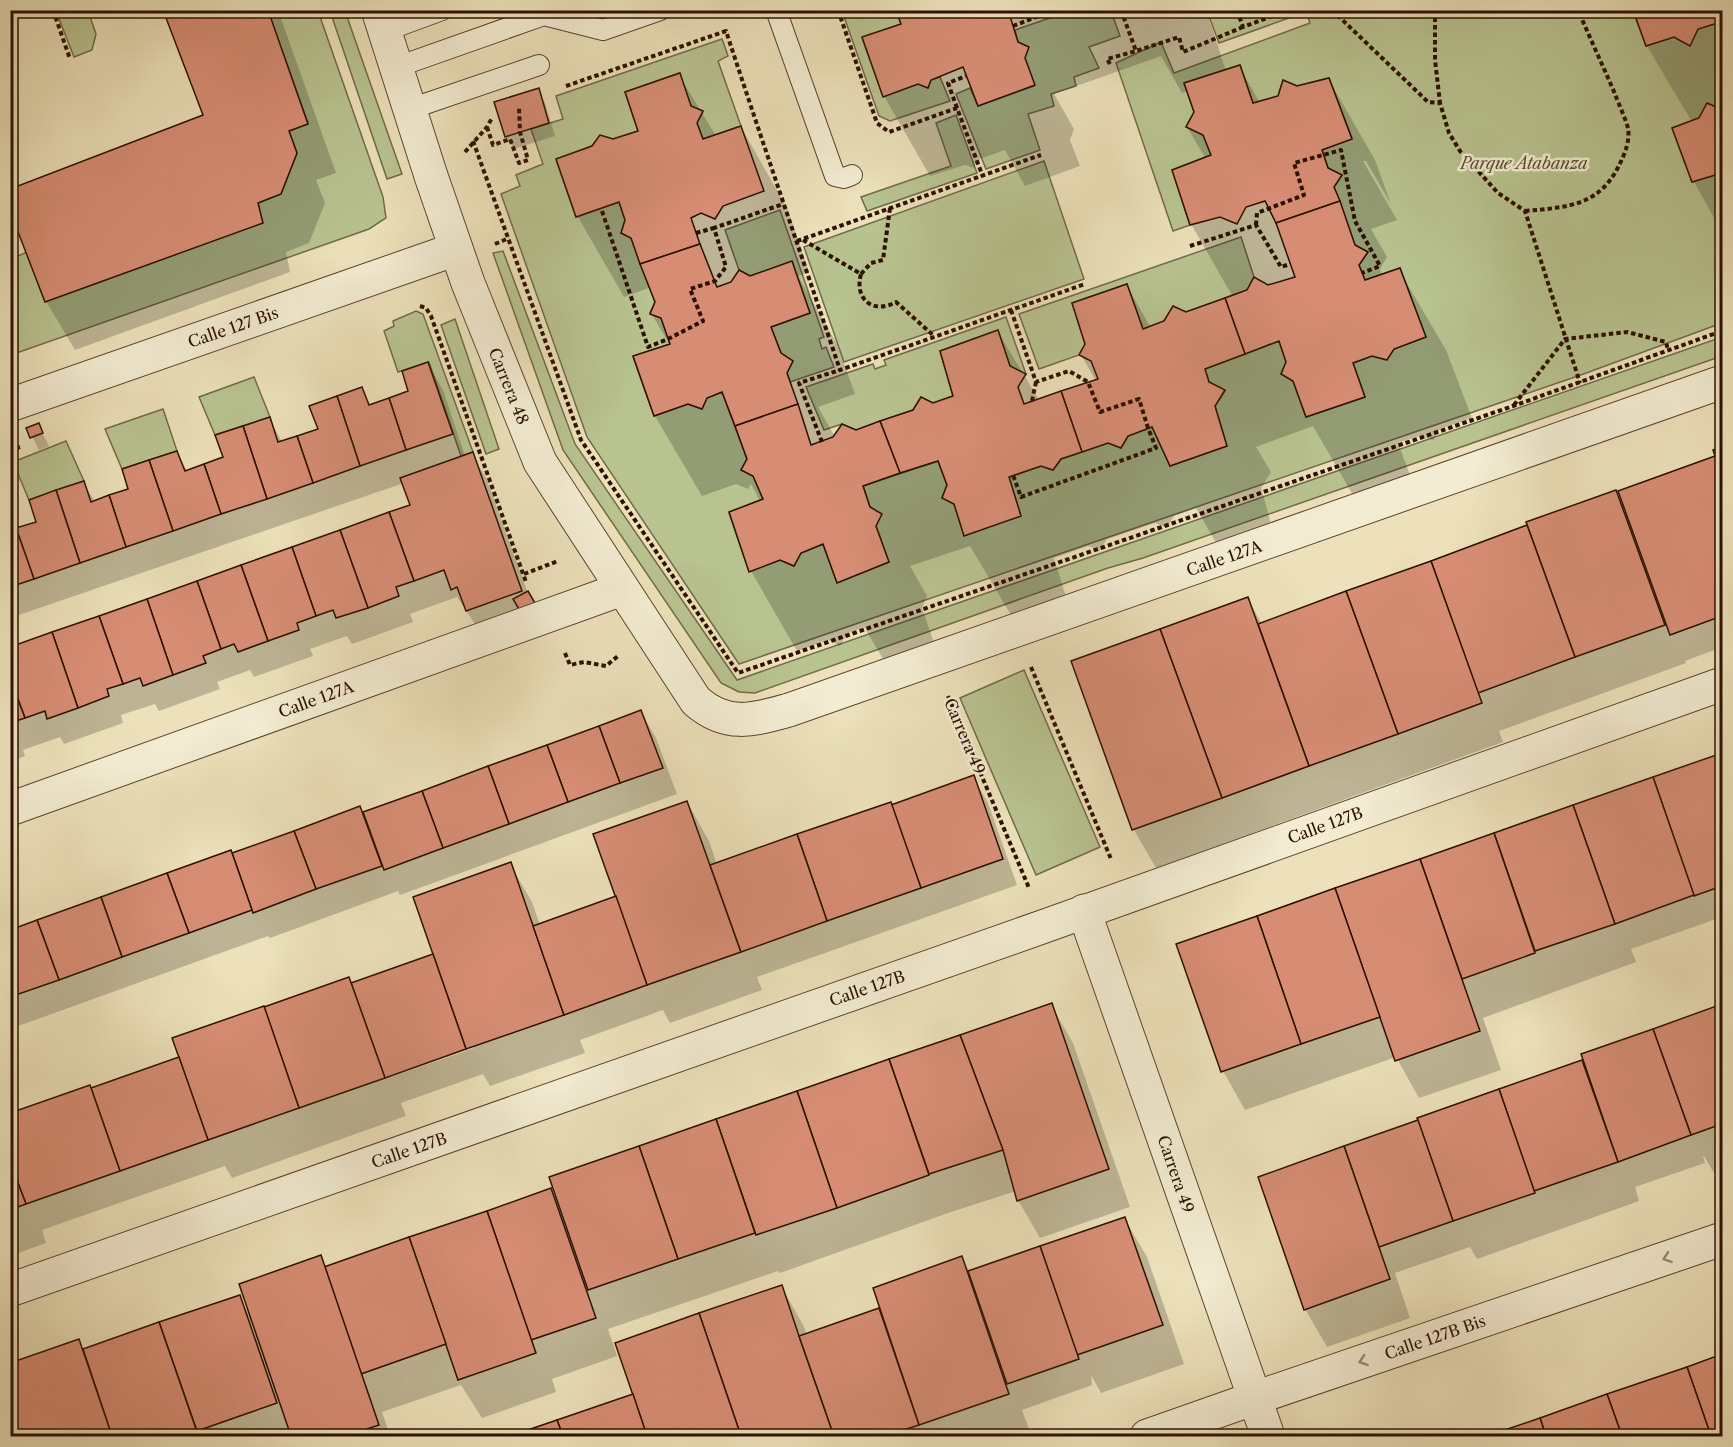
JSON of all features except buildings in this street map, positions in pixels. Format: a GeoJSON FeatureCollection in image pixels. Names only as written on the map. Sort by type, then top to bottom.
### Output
{"type":"FeatureCollection","features":[{"type":"Feature","properties":{"kind":"street","name":"Carrera 48"},"geometry":{"type":"LineString","coordinates":[[382,21],[456,249],[540,462],[696,701],[710,712],[722,717]]}},
{"type":"Feature","properties":{"kind":"street","name":"Calle 127 Bis"},"geometry":{"type":"LineString","coordinates":[[10,405],[456,249]]}},
{"type":"Feature","properties":{"kind":"street","name":"Calle 127A"},"geometry":{"type":"LineString","coordinates":[[722,717],[756,720],[767,717],[1722,382]]}},
{"type":"Feature","properties":{"kind":"street","name":"Calle 127A"},"geometry":{"type":"LineString","coordinates":[[10,809],[622,589]]}},
{"type":"Feature","properties":{"kind":"street","name":"Calle 127B"},"geometry":{"type":"LineString","coordinates":[[10,1290],[1042,927],[1722,684]]}},
{"type":"Feature","properties":{"kind":"street","name":"Carrera 49"},"geometry":{"type":"LineString","coordinates":[[1084,911],[1268,1437]]}},
{"type":"Feature","properties":{"kind":"street","name":"Calle 127B Bis"},"geometry":{"type":"LineString","coordinates":[[1147,1437],[1722,1239]]}},
{"type":"Feature","properties":{"kind":"lane"},"geometry":{"type":"LineString","coordinates":[[382,21],[442,10]]}},
{"type":"Feature","properties":{"kind":"lane"},"geometry":{"type":"LineString","coordinates":[[397,67],[544,15],[603,30],[660,10]]}},
{"type":"Feature","properties":{"kind":"lane"},"geometry":{"type":"LineString","coordinates":[[776,10],[835,176],[844,178],[852,176]]}},
{"type":"Feature","properties":{"kind":"lane"},"geometry":{"type":"LineString","coordinates":[[410,109],[539,65]]}},
{"type":"Feature","properties":{"kind":"path"},"geometry":{"type":"LineString","coordinates":[[53,10],[70,59]]}},
{"type":"Feature","properties":{"kind":"path"},"geometry":{"type":"LineString","coordinates":[[838,10],[877,123],[889,132],[957,108]]}},
{"type":"Feature","properties":{"kind":"path"},"geometry":{"type":"LineString","coordinates":[[1014,26],[1054,10]]}},
{"type":"Feature","properties":{"kind":"path"},"geometry":{"type":"LineString","coordinates":[[1121,10],[1136,51]]}},
{"type":"Feature","properties":{"kind":"path"},"geometry":{"type":"LineString","coordinates":[[1237,10],[1243,27]]}},
{"type":"Feature","properties":{"kind":"path"},"geometry":{"type":"LineString","coordinates":[[1110,64],[1107,59],[1179,37],[1183,52],[1288,10]]}},
{"type":"Feature","properties":{"kind":"path"},"geometry":{"type":"LineString","coordinates":[[1332,10],[1428,102],[1440,103]]}},
{"type":"Feature","properties":{"kind":"path"},"geometry":{"type":"LineString","coordinates":[[1435,10],[1435,60],[1440,103],[1449,133],[1460,151],[1498,193],[1525,211],[1595,427]]}},
{"type":"Feature","properties":{"kind":"path"},"geometry":{"type":"LineString","coordinates":[[1525,211],[1568,206],[1591,199],[1604,189],[1617,172],[1626,151],[1629,131],[1578,10]]}},
{"type":"Feature","properties":{"kind":"path"},"geometry":{"type":"LineString","coordinates":[[562,87],[726,31],[783,204],[800,241],[840,370]]}},
{"type":"Feature","properties":{"kind":"path"},"geometry":{"type":"LineString","coordinates":[[966,76],[948,83],[983,177]]}},
{"type":"Feature","properties":{"kind":"path"},"geometry":{"type":"LineString","coordinates":[[487,127],[493,145],[510,140],[519,163],[528,160],[520,132],[519,103]]}},
{"type":"Feature","properties":{"kind":"path"},"geometry":{"type":"LineString","coordinates":[[473,141],[581,440],[738,673],[1722,331]]}},
{"type":"Feature","properties":{"kind":"path"},"geometry":{"type":"LineString","coordinates":[[1290,264],[1281,267],[1256,225],[1257,213],[1304,195],[1294,163],[1341,150],[1355,221],[1380,266],[1362,273]]}},
{"type":"Feature","properties":{"kind":"path"},"geometry":{"type":"LineString","coordinates":[[800,241],[1041,155]]}},
{"type":"Feature","properties":{"kind":"path"},"geometry":{"type":"LineString","coordinates":[[696,232],[783,204]]}},
{"type":"Feature","properties":{"kind":"path"},"geometry":{"type":"LineString","coordinates":[[890,208],[883,260],[871,263],[861,273],[860,288],[863,298],[879,308],[889,307],[896,302],[934,336]]}},
{"type":"Feature","properties":{"kind":"path"},"geometry":{"type":"LineString","coordinates":[[602,211],[648,347],[703,321],[690,290],[715,281],[726,267],[714,228]]}},
{"type":"Feature","properties":{"kind":"path"},"geometry":{"type":"LineString","coordinates":[[1190,246],[1256,225]]}},
{"type":"Feature","properties":{"kind":"path"},"geometry":{"type":"LineString","coordinates":[[800,241],[861,273]]}},
{"type":"Feature","properties":{"kind":"path"},"geometry":{"type":"LineString","coordinates":[[822,442],[799,383],[1085,284]]}},
{"type":"Feature","properties":{"kind":"path"},"geometry":{"type":"LineString","coordinates":[[415,307],[422,306],[431,316],[526,582]]}},
{"type":"Feature","properties":{"kind":"path"},"geometry":{"type":"LineString","coordinates":[[1011,310],[1036,382],[1032,401]]}},
{"type":"Feature","properties":{"kind":"path"},"geometry":{"type":"LineString","coordinates":[[1514,405],[1565,339],[1627,332],[1666,342],[1668,350]]}},
{"type":"Feature","properties":{"kind":"path"},"geometry":{"type":"LineString","coordinates":[[1013,475],[1021,496],[1156,448],[1139,399],[1100,412],[1088,382],[1069,371],[1036,382]]}},
{"type":"Feature","properties":{"kind":"path"},"geometry":{"type":"LineString","coordinates":[[10,450],[21,446]]}},
{"type":"Feature","properties":{"kind":"path"},"geometry":{"type":"LineString","coordinates":[[1003,581],[1022,645],[1125,896]]}},
{"type":"Feature","properties":{"kind":"path","name":"Carrera 49"},"geometry":{"type":"LineString","coordinates":[[916,611],[933,660],[1035,904],[1042,927]]}},
{"type":"Feature","properties":{"kind":"path"},"geometry":{"type":"LineString","coordinates":[[570,665],[585,662],[606,666]]}},
{"type":"Feature","properties":{"kind":"green space"},"geometry":{"type":"Polygon","coordinates":[[[56,11],[88,11],[96,34],[92,50],[74,57],[56,11]]]}},
{"type":"Feature","properties":{"kind":"green space"},"geometry":{"type":"Polygon","coordinates":[[[268,11],[318,11],[383,197],[386,218],[369,229],[11,355],[11,259],[27,252],[262,223],[258,203],[281,194],[297,153],[289,131],[308,123],[268,11]]]}},
{"type":"Feature","properties":{"kind":"green space"},"geometry":{"type":"Polygon","coordinates":[[[330,11],[345,11],[402,174],[387,179],[330,11]]]}},
{"type":"Feature","properties":{"kind":"green space"},"geometry":{"type":"Polygon","coordinates":[[[842,11],[896,11],[901,24],[862,38],[883,96],[918,84],[928,88],[931,80],[940,77],[950,101],[890,121],[879,116],[842,11]]]}},
{"type":"Feature","properties":{"kind":"green space"},"geometry":{"type":"Polygon","coordinates":[[[1070,11],[1111,11],[1120,36],[1089,47],[1099,68],[1074,77],[1076,86],[1051,94],[1054,106],[1028,114],[1040,150],[986,169],[956,94],[970,88],[978,106],[1034,86],[1015,30],[1070,11]]]}},
{"type":"Feature","properties":{"kind":"green space","name":"Parque Atabanza"},"geometry":{"type":"Polygon","coordinates":[[[1207,11],[1633,11],[1646,46],[1674,37],[1690,46],[1698,29],[1721,22],[1722,109],[1707,103],[1699,118],[1672,128],[1692,182],[1722,173],[1722,323],[1578,376],[739,664],[587,437],[501,194],[520,186],[516,175],[543,164],[531,129],[563,119],[556,96],[722,39],[728,56],[718,61],[741,126],[703,139],[697,123],[703,112],[691,106],[679,73],[625,92],[638,131],[613,139],[600,135],[592,146],[556,160],[576,217],[619,202],[625,220],[621,233],[631,238],[655,302],[650,313],[661,318],[670,344],[633,357],[654,416],[688,404],[702,409],[707,398],[722,392],[747,459],[741,470],[753,476],[763,499],[729,513],[749,571],[780,560],[794,566],[801,553],[823,544],[837,582],[889,562],[876,526],[881,514],[870,507],[863,486],[938,461],[947,485],[942,498],[954,504],[964,535],[1021,516],[1009,477],[1041,466],[1053,470],[1061,459],[1108,443],[1121,448],[1128,436],[1152,427],[1170,466],[1227,446],[1215,406],[1225,391],[1209,382],[1205,369],[1279,341],[1286,362],[1281,374],[1293,381],[1306,417],[1365,397],[1353,363],[1372,356],[1386,360],[1394,349],[1426,337],[1400,268],[1365,280],[1359,265],[1368,252],[1355,245],[1334,187],[1342,175],[1328,168],[1322,150],[1352,138],[1329,78],[1297,86],[1283,80],[1278,96],[1253,103],[1240,65],[1184,83],[1194,112],[1186,127],[1203,135],[1211,155],[1172,170],[1190,225],[1173,231],[1116,63],[1161,42],[1174,73],[1310,23],[1306,12],[1219,43],[1207,11]]]}},
{"type":"Feature","properties":{"kind":"green space"},"geometry":{"type":"Polygon","coordinates":[[[956,115],[977,173],[867,211],[861,197],[951,166],[936,123],[956,115]]]}},
{"type":"Feature","properties":{"kind":"green space"},"geometry":{"type":"Polygon","coordinates":[[[1044,161],[1084,279],[844,362],[804,247],[1044,161]]]}},
{"type":"Feature","properties":{"kind":"green space"},"geometry":{"type":"Polygon","coordinates":[[[780,210],[824,337],[819,339],[822,349],[826,347],[834,367],[790,382],[787,373],[793,361],[781,353],[771,327],[810,313],[792,262],[750,276],[739,270],[725,230],[780,210]]]}},
{"type":"Feature","properties":{"kind":"green space"},"geometry":{"type":"Polygon","coordinates":[[[1241,237],[1254,277],[1247,290],[1186,312],[1173,307],[1164,321],[1143,329],[1127,284],[1072,303],[1085,344],[1079,355],[1039,369],[1019,314],[1241,237]]]}},
{"type":"Feature","properties":{"kind":"green space"},"geometry":{"type":"Polygon","coordinates":[[[503,251],[575,444],[737,680],[1722,337],[1722,356],[1143,558],[1108,568],[755,693],[739,692],[721,683],[563,450],[493,253],[503,251]]]}},
{"type":"Feature","properties":{"kind":"green space"},"geometry":{"type":"Polygon","coordinates":[[[416,311],[423,314],[473,452],[461,456],[429,362],[398,372],[384,331],[394,326],[393,321],[416,311]]]}},
{"type":"Feature","properties":{"kind":"green space"},"geometry":{"type":"Polygon","coordinates":[[[1006,317],[1026,374],[1010,366],[998,330],[940,351],[953,396],[933,403],[921,397],[913,410],[856,430],[842,424],[824,430],[806,387],[873,364],[875,369],[886,365],[884,360],[1006,317]]]}},
{"type":"Feature","properties":{"kind":"green space"},"geometry":{"type":"Polygon","coordinates":[[[455,319],[499,449],[486,454],[441,325],[455,319]]]}},
{"type":"Feature","properties":{"kind":"green space"},"geometry":{"type":"Polygon","coordinates":[[[254,377],[270,417],[215,435],[199,397],[254,377]]]}},
{"type":"Feature","properties":{"kind":"green space"},"geometry":{"type":"Polygon","coordinates":[[[163,409],[177,451],[122,469],[105,429],[163,409]]]}},
{"type":"Feature","properties":{"kind":"green space"},"geometry":{"type":"Polygon","coordinates":[[[66,441],[84,481],[29,500],[13,462],[66,441]]]}},
{"type":"Feature","properties":{"kind":"green space"},"geometry":{"type":"Polygon","coordinates":[[[1024,670],[1100,847],[1036,875],[960,698],[1024,670]]]}}]}
